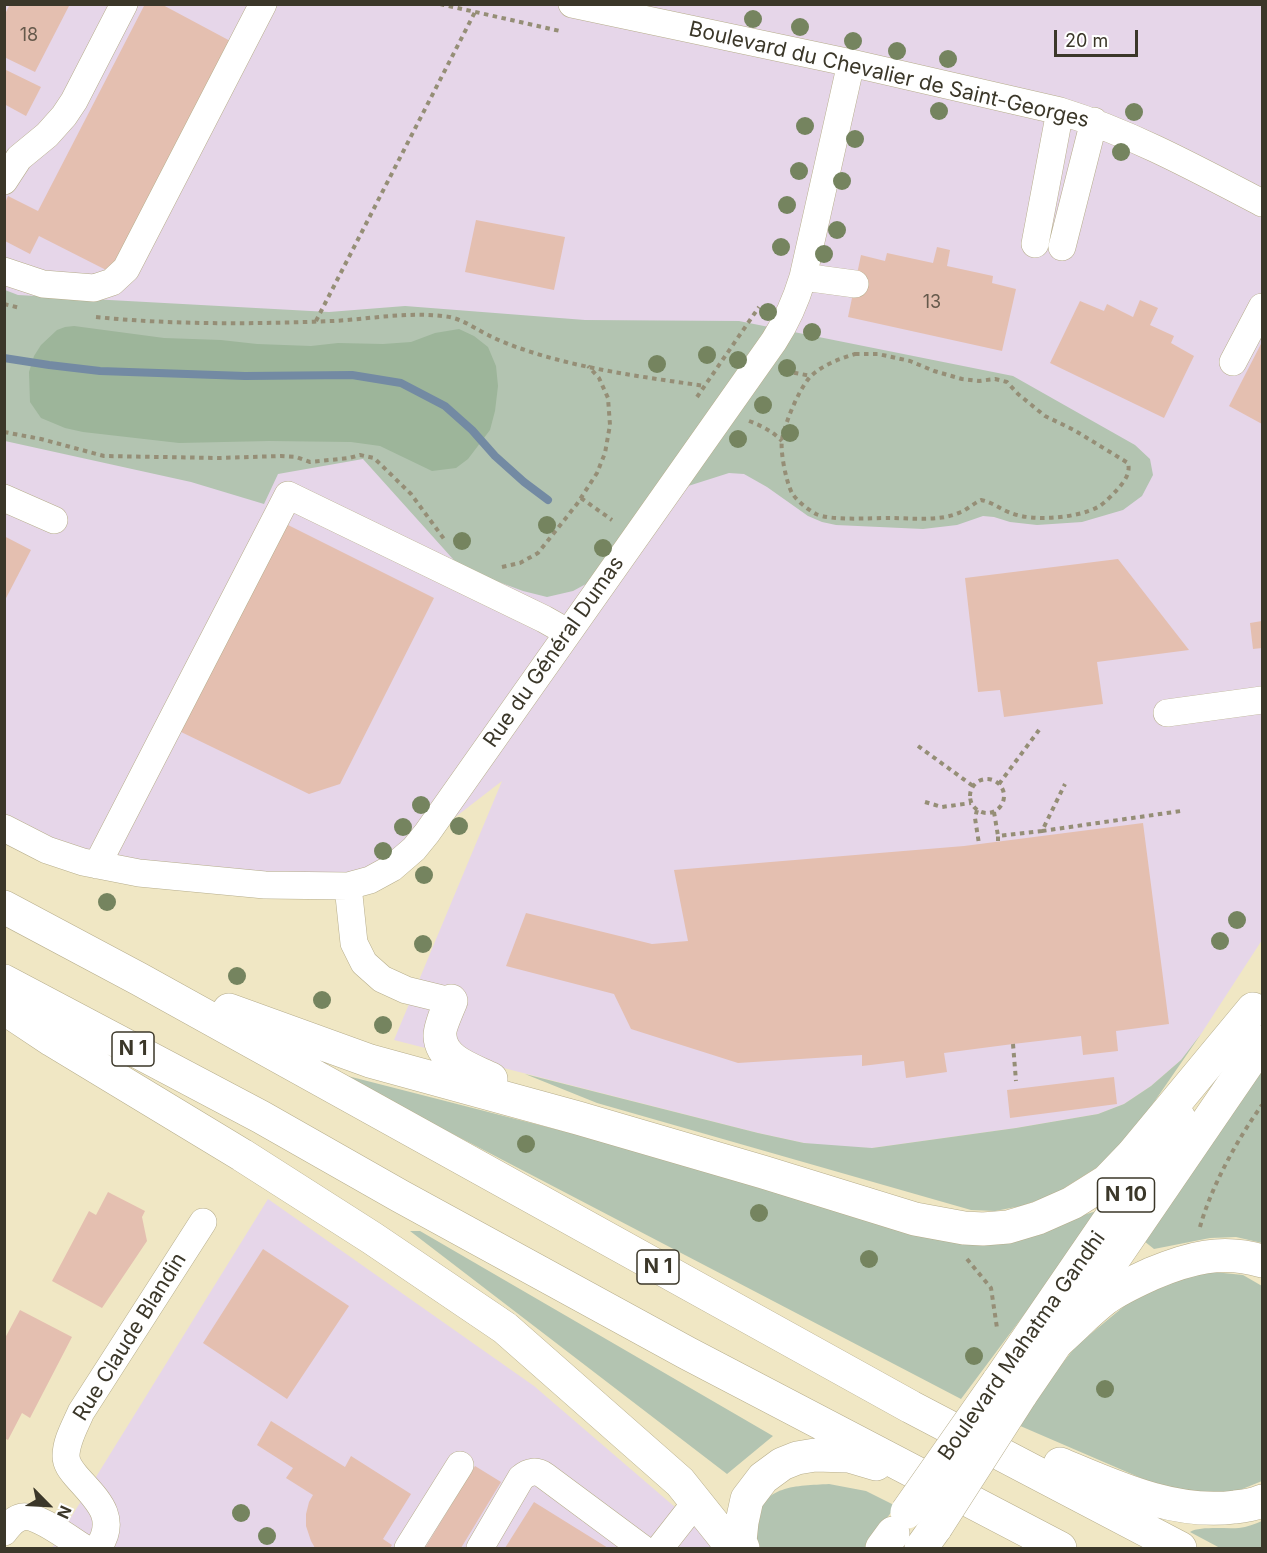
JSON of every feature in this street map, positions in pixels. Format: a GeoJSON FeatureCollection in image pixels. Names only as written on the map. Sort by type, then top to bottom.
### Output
{"type":"FeatureCollection","features":[{"type":"Feature","properties":{"kind":"main road","name":"N 1"},"geometry":{"type":"LineString","coordinates":[[4,907],[139,979],[911,1407],[1180,1548]]}},
{"type":"Feature","properties":{"kind":"main road"},"geometry":{"type":"LineString","coordinates":[[139,979],[205,1000],[370,1061],[578,1118],[915,1219],[983,1229],[1008,1227],[1038,1218],[1072,1203],[1107,1181],[1132,1155],[1258,1002]]}},
{"type":"Feature","properties":{"kind":"main road","name":"N 1"},"geometry":{"type":"LineString","coordinates":[[4,981],[261,1117],[687,1353],[1060,1548]]}},
{"type":"Feature","properties":{"kind":"main road"},"geometry":{"type":"LineString","coordinates":[[451,1001],[440,1036],[446,1053],[455,1062],[578,1118]]}},
{"type":"Feature","properties":{"kind":"main road","name":"Boulevard Mahatma Gandhi"},"geometry":{"type":"LineString","coordinates":[[891,1536],[1007,1384],[1258,1002]]}},
{"type":"Feature","properties":{"kind":"main road"},"geometry":{"type":"LineString","coordinates":[[4,1008],[61,1046],[242,1155],[372,1238],[505,1328],[680,1482],[724,1537],[730,1548]]}},
{"type":"Feature","properties":{"kind":"main road","name":"Boulevard Mahatma Gandhi"},"geometry":{"type":"LineString","coordinates":[[929,1538],[1007,1384],[1058,1341],[1263,1042]]}},
{"type":"Feature","properties":{"kind":"main road"},"geometry":{"type":"LineString","coordinates":[[1058,1341],[1107,1298],[1173,1265],[1191,1259],[1227,1255],[1246,1256],[1263,1261]]}},
{"type":"Feature","properties":{"kind":"main road"},"geometry":{"type":"LineString","coordinates":[[911,1407],[1028,1450],[1151,1500],[1217,1509],[1253,1505],[1263,1501]]}},
{"type":"Feature","properties":{"kind":"main road"},"geometry":{"type":"LineString","coordinates":[[743,1548],[740,1541],[747,1499],[763,1478],[782,1464],[797,1458],[815,1455],[849,1456],[937,1485]]}},
{"type":"Feature","properties":{"kind":"street"},"geometry":{"type":"LineString","coordinates":[[4,181],[19,158],[47,135],[64,116],[124,4]]}},
{"type":"Feature","properties":{"kind":"street"},"geometry":{"type":"LineString","coordinates":[[4,271],[43,284],[94,288],[112,282],[126,269],[263,4]]}},
{"type":"Feature","properties":{"kind":"street","name":"Boulevard du Chevalier de Saint-Georges"},"geometry":{"type":"LineString","coordinates":[[572,4],[851,63],[1060,111],[1094,121],[1183,162],[1263,203]]}},
{"type":"Feature","properties":{"kind":"street","name":"Rue du Général Dumas"},"geometry":{"type":"LineString","coordinates":[[4,828],[47,850],[83,862],[139,873],[266,885],[348,886],[370,880],[392,868],[414,849],[774,342],[786,321],[798,296],[803,277],[851,63]]}},
{"type":"Feature","properties":{"kind":"street"},"geometry":{"type":"LineString","coordinates":[[1035,244],[1060,111]]}},
{"type":"Feature","properties":{"kind":"street"},"geometry":{"type":"LineString","coordinates":[[1062,247],[1094,121]]}},
{"type":"Feature","properties":{"kind":"street"},"geometry":{"type":"LineString","coordinates":[[803,277],[855,284]]}},
{"type":"Feature","properties":{"kind":"street"},"geometry":{"type":"LineString","coordinates":[[1233,362],[1263,307]]}},
{"type":"Feature","properties":{"kind":"street"},"geometry":{"type":"LineString","coordinates":[[97,865],[288,495],[567,632]]}},
{"type":"Feature","properties":{"kind":"street"},"geometry":{"type":"LineString","coordinates":[[4,498],[54,520]]}},
{"type":"Feature","properties":{"kind":"street"},"geometry":{"type":"LineString","coordinates":[[1167,713],[1263,699]]}},
{"type":"Feature","properties":{"kind":"street"},"geometry":{"type":"LineString","coordinates":[[348,886],[354,943],[364,963],[382,979],[406,990],[451,1001]]}},
{"type":"Feature","properties":{"kind":"street","name":"Rue Claude Blandin"},"geometry":{"type":"LineString","coordinates":[[98,1548],[107,1525],[105,1512],[101,1504],[70,1469],[66,1458],[72,1430],[81,1412],[203,1221]]}},
{"type":"Feature","properties":{"kind":"street"},"geometry":{"type":"LineString","coordinates":[[408,1548],[460,1465]]}},
{"type":"Feature","properties":{"kind":"street"},"geometry":{"type":"LineString","coordinates":[[480,1548],[521,1478],[525,1474],[536,1471],[546,1476],[642,1548]]}},
{"type":"Feature","properties":{"kind":"street"},"geometry":{"type":"LineString","coordinates":[[660,1548],[696,1502]]}},
{"type":"Feature","properties":{"kind":"street"},"geometry":{"type":"LineString","coordinates":[[4,1532],[15,1520],[28,1517],[41,1522],[84,1548]]}},
{"type":"Feature","properties":{"kind":"path"},"geometry":{"type":"LineString","coordinates":[[315,321],[475,12]]}},
{"type":"Feature","properties":{"kind":"path"},"geometry":{"type":"LineString","coordinates":[[4,304],[24,309]]}},
{"type":"Feature","properties":{"kind":"path"},"geometry":{"type":"LineString","coordinates":[[94,317],[129,321],[223,323],[362,319],[423,314],[445,316],[460,319],[489,336],[553,358],[630,375],[705,386]]}},
{"type":"Feature","properties":{"kind":"path"},"geometry":{"type":"LineString","coordinates":[[855,354],[878,354],[910,361],[962,380],[995,379],[1007,382],[1018,394],[1046,416],[1074,429],[1118,456],[1128,463],[1130,468],[1118,489],[1100,506],[1081,514],[1042,518],[1023,517],[981,500],[962,512],[947,517],[840,518],[818,515],[802,504],[792,493],[783,461],[782,441],[792,410],[811,376],[833,361],[855,354]]}},
{"type":"Feature","properties":{"kind":"path"},"geometry":{"type":"LineString","coordinates":[[500,567],[520,563],[538,554],[581,498],[597,472],[605,453],[610,425],[608,398],[598,378],[588,366]]}},
{"type":"Feature","properties":{"kind":"path"},"geometry":{"type":"LineString","coordinates":[[784,370],[811,376]]}},
{"type":"Feature","properties":{"kind":"path"},"geometry":{"type":"LineString","coordinates":[[749,421],[774,433],[782,441]]}},
{"type":"Feature","properties":{"kind":"path"},"geometry":{"type":"LineString","coordinates":[[4,432],[41,439],[104,456],[218,458],[281,456],[296,457],[310,462],[349,458],[360,454],[374,458],[411,494],[448,544]]}},
{"type":"Feature","properties":{"kind":"path"},"geometry":{"type":"LineString","coordinates":[[581,498],[612,520]]}},
{"type":"Feature","properties":{"kind":"path"},"geometry":{"type":"LineString","coordinates":[[999,784],[1039,730]]}},
{"type":"Feature","properties":{"kind":"path"},"geometry":{"type":"LineString","coordinates":[[918,746],[973,786]]}},
{"type":"Feature","properties":{"kind":"path"},"geometry":{"type":"LineString","coordinates":[[984,779],[999,784],[1004,799],[999,809],[981,813],[971,803],[970,794],[973,786],[979,780],[984,779]]}},
{"type":"Feature","properties":{"kind":"path"},"geometry":{"type":"LineString","coordinates":[[1042,831],[1065,784]]}},
{"type":"Feature","properties":{"kind":"path"},"geometry":{"type":"LineString","coordinates":[[925,802],[942,807],[971,803]]}},
{"type":"Feature","properties":{"kind":"path"},"geometry":{"type":"LineString","coordinates":[[977,810],[975,818],[979,844]]}},
{"type":"Feature","properties":{"kind":"path"},"geometry":{"type":"LineString","coordinates":[[993,812],[998,839],[1181,811]]}},
{"type":"Feature","properties":{"kind":"path"},"geometry":{"type":"LineString","coordinates":[[1013,1044],[1016,1081]]}},
{"type":"Feature","properties":{"kind":"path"},"geometry":{"type":"LineString","coordinates":[[1191,1259],[1204,1214],[1218,1182],[1235,1148],[1263,1105]]}},
{"type":"Feature","properties":{"kind":"path"},"geometry":{"type":"LineString","coordinates":[[964,1228],[967,1260],[991,1288],[1007,1384]]}},
{"type":"Feature","properties":{"kind":"shaded area"},"geometry":{"type":"Polygon","coordinates":[[[4,5],[1262,5],[1262,940],[1201,1034],[1181,1060],[1151,1086],[1124,1104],[1098,1114],[872,1148],[831,1147],[804,1143],[394,1040],[502,781],[414,849],[364,876],[288,883],[83,862],[5,828],[4,5]]]}},
{"type":"Feature","properties":{"kind":"shaded area"},"geometry":{"type":"Polygon","coordinates":[[[268,1199],[534,1386],[720,1548],[52,1548],[268,1199]]]}},
{"type":"Feature","properties":{"kind":"green space"},"geometry":{"type":"Polygon","coordinates":[[[5,290],[18,295],[329,312],[405,306],[585,320],[739,321],[1013,376],[1135,445],[1150,459],[1153,475],[1142,496],[1123,510],[1082,522],[1037,525],[983,516],[957,525],[923,529],[836,525],[822,522],[808,516],[744,474],[729,473],[685,487],[597,578],[573,591],[547,597],[523,591],[461,568],[363,459],[278,474],[264,504],[191,482],[5,441],[5,290]]]}},
{"type":"Feature","properties":{"kind":"green space"},"geometry":{"type":"Polygon","coordinates":[[[74,326],[164,338],[311,346],[338,343],[411,342],[435,333],[459,329],[474,336],[488,347],[496,366],[498,386],[495,411],[490,430],[468,459],[456,468],[432,471],[380,446],[351,442],[179,443],[83,432],[65,428],[41,418],[30,402],[29,372],[34,356],[41,345],[57,330],[74,326]]]}},
{"type":"Feature","properties":{"kind":"green space"},"geometry":{"type":"Polygon","coordinates":[[[1201,1034],[1130,1137],[1104,1163],[1053,1195],[1021,1206],[995,1211],[971,1210],[597,1103],[525,1074],[804,1143],[872,1148],[1098,1114],[1124,1104],[1151,1086],[1181,1060],[1201,1034]]]}},
{"type":"Feature","properties":{"kind":"green space"},"geometry":{"type":"Polygon","coordinates":[[[1262,1057],[1262,1243],[1236,1237],[1210,1238],[1154,1249],[1144,1241],[1262,1057]]]}},
{"type":"Feature","properties":{"kind":"green space"},"geometry":{"type":"Polygon","coordinates":[[[336,1073],[996,1242],[1103,1209],[961,1399],[336,1073]]]}},
{"type":"Feature","properties":{"kind":"green space"},"geometry":{"type":"Polygon","coordinates":[[[410,1231],[420,1231],[773,1436],[727,1474],[410,1231]]]}},
{"type":"Feature","properties":{"kind":"green space"},"geometry":{"type":"Polygon","coordinates":[[[1204,1271],[1243,1275],[1262,1286],[1262,1481],[1235,1492],[1202,1494],[1164,1488],[1018,1425],[1034,1400],[1076,1346],[1151,1284],[1204,1271]]]}},
{"type":"Feature","properties":{"kind":"green space"},"geometry":{"type":"Polygon","coordinates":[[[829,1484],[866,1491],[896,1506],[864,1548],[756,1548],[755,1528],[759,1512],[765,1502],[782,1490],[805,1485],[829,1484]]]}},
{"type":"Feature","properties":{"kind":"green space"},"geometry":{"type":"Polygon","coordinates":[[[1262,1521],[1262,1548],[1220,1548],[1190,1532],[1206,1528],[1239,1528],[1262,1521]]]}},
{"type":"Feature","properties":{"kind":"building"},"geometry":{"type":"Polygon","coordinates":[[[10,4],[70,4],[35,72],[4,57],[4,16],[10,4]]]}},
{"type":"Feature","properties":{"kind":"building"},"geometry":{"type":"Polygon","coordinates":[[[145,4],[161,4],[234,43],[114,274],[39,236],[30,254],[5,241],[5,203],[8,196],[38,211],[145,4]]]}},
{"type":"Feature","properties":{"kind":"building"},"geometry":{"type":"Polygon","coordinates":[[[4,69],[41,87],[26,116],[4,104],[4,69]]]}},
{"type":"Feature","properties":{"kind":"building"},"geometry":{"type":"Polygon","coordinates":[[[476,220],[565,237],[554,290],[465,272],[476,220]]]}},
{"type":"Feature","properties":{"kind":"building"},"geometry":{"type":"Polygon","coordinates":[[[937,247],[950,250],[947,266],[993,276],[992,283],[1016,289],[1002,351],[848,317],[861,255],[885,261],[887,253],[933,263],[937,247]]]}},
{"type":"Feature","properties":{"kind":"building"},"geometry":{"type":"Polygon","coordinates":[[[1140,300],[1158,308],[1150,325],[1174,336],[1171,343],[1194,356],[1164,418],[1050,363],[1080,301],[1104,311],[1107,304],[1133,317],[1140,300]]]}},
{"type":"Feature","properties":{"kind":"building"},"geometry":{"type":"Polygon","coordinates":[[[1262,342],[1262,424],[1229,406],[1262,342]]]}},
{"type":"Feature","properties":{"kind":"building"},"geometry":{"type":"Polygon","coordinates":[[[284,523],[434,598],[340,784],[309,794],[177,730],[284,523]]]}},
{"type":"Feature","properties":{"kind":"building"},"geometry":{"type":"Polygon","coordinates":[[[4,536],[31,550],[4,602],[4,536]]]}},
{"type":"Feature","properties":{"kind":"building"},"geometry":{"type":"Polygon","coordinates":[[[1118,559],[1189,650],[1097,662],[1103,704],[1004,717],[1000,690],[978,692],[965,578],[1118,559]]]}},
{"type":"Feature","properties":{"kind":"building"},"geometry":{"type":"Polygon","coordinates":[[[1262,621],[1262,648],[1253,649],[1250,623],[1262,621]]]}},
{"type":"Feature","properties":{"kind":"building"},"geometry":{"type":"Polygon","coordinates":[[[1143,823],[1169,1024],[1116,1031],[1118,1051],[1083,1055],[1081,1036],[1013,1044],[944,1053],[947,1072],[906,1078],[904,1061],[862,1066],[862,1055],[738,1063],[631,1029],[614,994],[506,966],[526,913],[652,944],[688,941],[674,870],[964,846],[1143,823]]]}},
{"type":"Feature","properties":{"kind":"building"},"geometry":{"type":"Polygon","coordinates":[[[1114,1077],[1117,1104],[1010,1118],[1007,1090],[1114,1077]]]}},
{"type":"Feature","properties":{"kind":"building"},"geometry":{"type":"Polygon","coordinates":[[[108,1192],[145,1211],[142,1217],[147,1241],[102,1308],[52,1281],[89,1211],[96,1215],[108,1192]]]}},
{"type":"Feature","properties":{"kind":"building"},"geometry":{"type":"Polygon","coordinates":[[[263,1249],[349,1306],[287,1399],[203,1343],[263,1249]]]}},
{"type":"Feature","properties":{"kind":"building"},"geometry":{"type":"Polygon","coordinates":[[[20,1310],[72,1337],[30,1418],[22,1413],[8,1440],[4,1438],[4,1340],[20,1310]]]}},
{"type":"Feature","properties":{"kind":"building"},"geometry":{"type":"Polygon","coordinates":[[[271,1421],[345,1467],[351,1456],[411,1494],[383,1539],[392,1545],[390,1548],[315,1548],[306,1526],[306,1514],[313,1495],[286,1478],[293,1468],[257,1445],[271,1421]]]}},
{"type":"Feature","properties":{"kind":"building"},"geometry":{"type":"Polygon","coordinates":[[[475,1466],[501,1482],[461,1548],[425,1548],[475,1466]]]}},
{"type":"Feature","properties":{"kind":"building"},"geometry":{"type":"Polygon","coordinates":[[[534,1502],[608,1548],[505,1548],[534,1502]]]}},
{"type":"Feature","properties":{"kind":"waterway"},"geometry":{"type":"LineString","coordinates":[[4,358],[100,371],[245,376],[352,375],[401,383],[445,406],[472,430],[495,456],[548,500]]}}]}
